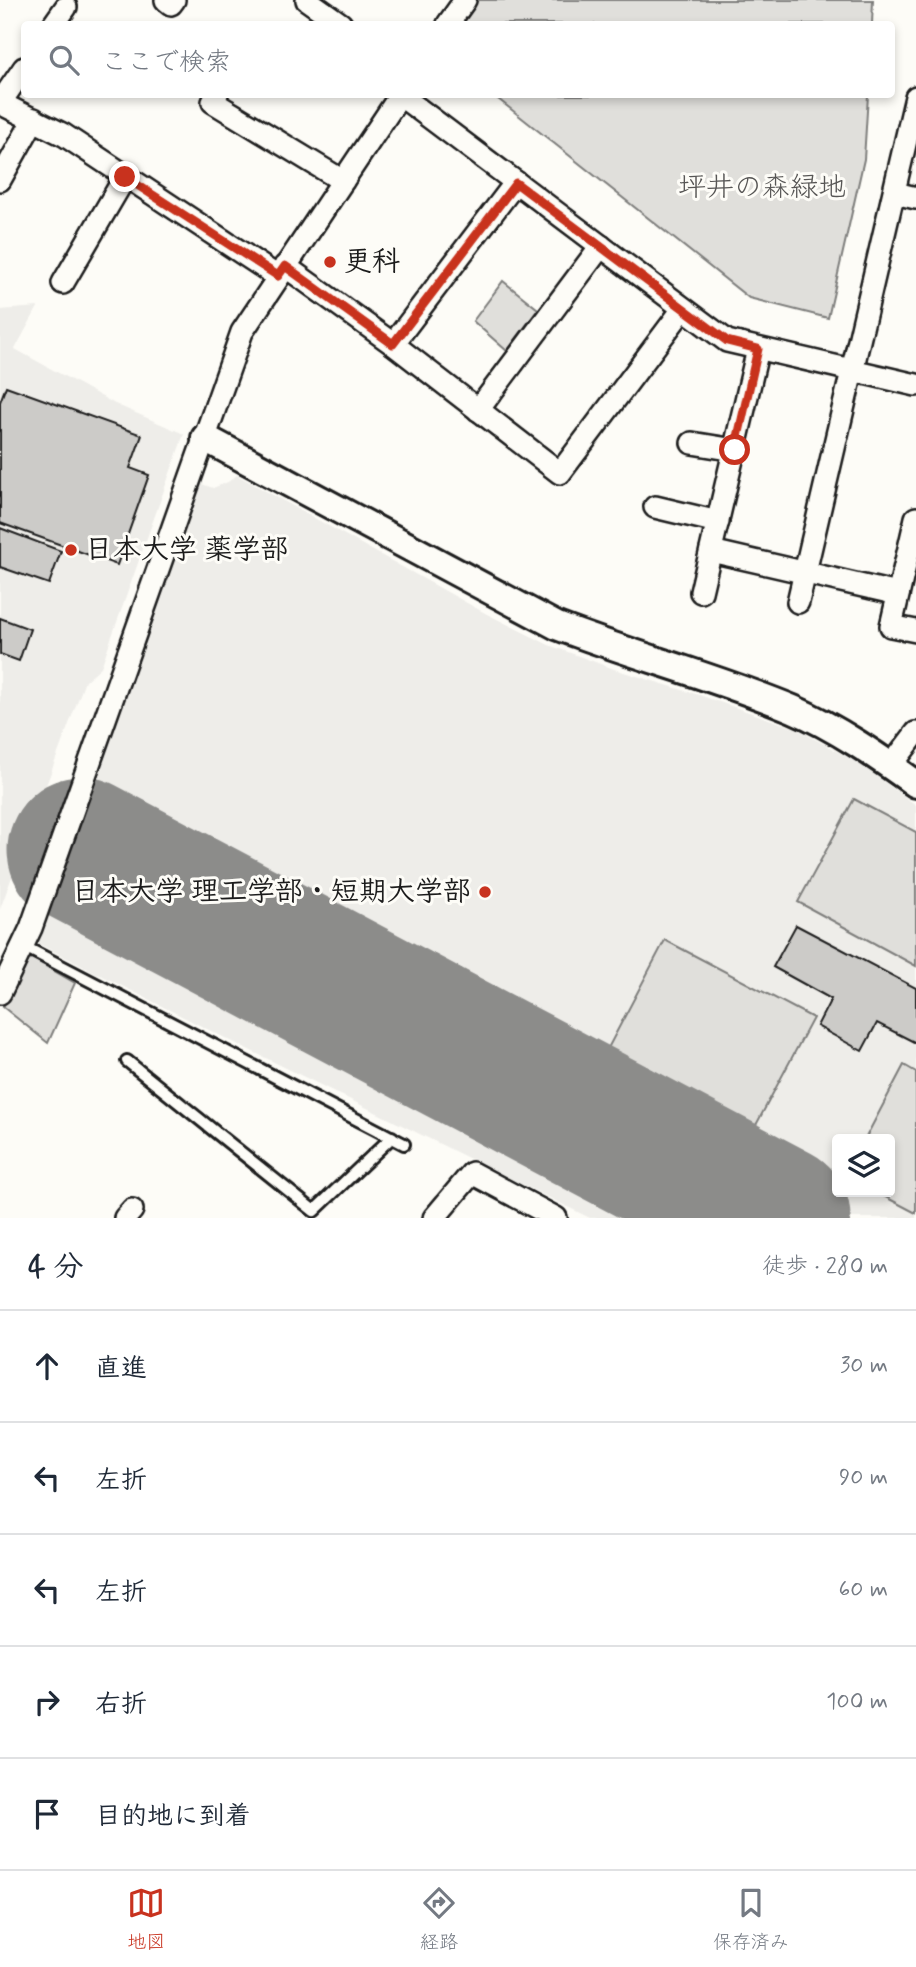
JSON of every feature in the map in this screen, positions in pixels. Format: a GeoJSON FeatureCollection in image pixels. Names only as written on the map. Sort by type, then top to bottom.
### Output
{"type":"FeatureCollection","features":[{"type":"Feature","properties":{"kind":"street"},"geometry":{"type":"LineString","coordinates":[[166,0],[171,4],[174,0]]}},
{"type":"Feature","properties":{"kind":"street"},"geometry":{"type":"LineString","coordinates":[[307,0],[337,21]]}},
{"type":"Feature","properties":{"kind":"street"},"geometry":{"type":"LineString","coordinates":[[450,21],[465,0]]}},
{"type":"Feature","properties":{"kind":"street"},"geometry":{"type":"LineString","coordinates":[[21,72],[0,103],[64,135],[125,177],[281,271],[393,344],[560,473],[684,309]]}},
{"type":"Feature","properties":{"kind":"street"},"geometry":{"type":"LineString","coordinates":[[798,601],[916,97]]}},
{"type":"Feature","properties":{"kind":"street"},"geometry":{"type":"LineString","coordinates":[[215,98],[213,102],[343,181]]}},
{"type":"Feature","properties":{"kind":"street"},"geometry":{"type":"LineString","coordinates":[[0,993],[31,928],[242,332],[398,98]]}},
{"type":"Feature","properties":{"kind":"street"},"geometry":{"type":"LineString","coordinates":[[404,98],[727,341],[916,384]]}},
{"type":"Feature","properties":{"kind":"street"},"geometry":{"type":"LineString","coordinates":[[0,180],[34,120]]}},
{"type":"Feature","properties":{"kind":"street"},"geometry":{"type":"LineString","coordinates":[[63,283],[125,177]]}},
{"type":"Feature","properties":{"kind":"street"},"geometry":{"type":"LineString","coordinates":[[393,344],[516,183]]}},
{"type":"Feature","properties":{"kind":"street"},"geometry":{"type":"LineString","coordinates":[[895,193],[916,198]]}},
{"type":"Feature","properties":{"kind":"street"},"geometry":{"type":"LineString","coordinates":[[478,410],[601,246]]}},
{"type":"Feature","properties":{"kind":"street"},"geometry":{"type":"LineString","coordinates":[[701,592],[758,349]]}},
{"type":"Feature","properties":{"kind":"street"},"geometry":{"type":"LineString","coordinates":[[205,438],[557,626],[618,649],[706,676],[795,710],[863,746],[916,783]]}},
{"type":"Feature","properties":{"kind":"street"},"geometry":{"type":"LineString","coordinates":[[692,443],[735,450]]}},
{"type":"Feature","properties":{"kind":"street"},"geometry":{"type":"LineString","coordinates":[[655,507],[718,522]]}},
{"type":"Feature","properties":{"kind":"street"},"geometry":{"type":"LineString","coordinates":[[916,517],[891,626],[916,631]]}},
{"type":"Feature","properties":{"kind":"street"},"geometry":{"type":"LineString","coordinates":[[711,551],[898,594]]}},
{"type":"Feature","properties":{"kind":"street"},"geometry":{"type":"LineString","coordinates":[[891,766],[916,733]]}},
{"type":"Feature","properties":{"kind":"street"},"geometry":{"type":"LineString","coordinates":[[435,1218],[472,1173],[556,1218]]}},
{"type":"Feature","properties":{"kind":"lane"},"geometry":{"type":"LineString","coordinates":[[23,946],[404,1144]]}},
{"type":"Feature","properties":{"kind":"lane"},"geometry":{"type":"LineString","coordinates":[[127,1061],[314,1211],[392,1137]]}},
{"type":"Feature","properties":{"kind":"shaded area","name":"日本大学 薬学部"},"geometry":{"type":"Polygon","coordinates":[[[38,307],[15,349],[115,404],[184,434],[101,667],[85,681],[0,909],[0,310],[38,307]]]}},
{"type":"Feature","properties":{"kind":"shaded area","name":"日本大学 理工学部・短期大学部"},"geometry":{"type":"Polygon","coordinates":[[[237,475],[485,613],[549,645],[795,728],[858,763],[916,805],[916,1218],[590,1218],[35,942],[74,842],[199,483],[213,488],[237,475]]]}},
{"type":"Feature","properties":{"kind":"green space"},"geometry":{"type":"Polygon","coordinates":[[[478,0],[873,0],[872,21],[463,21],[478,0]]]}},
{"type":"Feature","properties":{"kind":"green space","name":"坪井の森緑地"},"geometry":{"type":"Polygon","coordinates":[[[497,98],[868,98],[864,159],[828,318],[749,298],[497,98]]]}},
{"type":"Feature","properties":{"kind":"green space"},"geometry":{"type":"Polygon","coordinates":[[[503,281],[538,309],[507,351],[473,321],[503,281]]]}},
{"type":"Feature","properties":{"kind":"green space"},"geometry":{"type":"Polygon","coordinates":[[[854,799],[916,832],[916,966],[798,902],[854,799]]]}},
{"type":"Feature","properties":{"kind":"green space"},"geometry":{"type":"Polygon","coordinates":[[[665,940],[813,1018],[755,1127],[607,1050],[665,940]]]}},
{"type":"Feature","properties":{"kind":"green space"},"geometry":{"type":"Polygon","coordinates":[[[28,956],[75,983],[48,1043],[3,1007],[28,956]]]}},
{"type":"Feature","properties":{"kind":"green space"},"geometry":{"type":"Polygon","coordinates":[[[904,1065],[916,1072],[916,1213],[886,1197],[895,1197],[895,1134],[868,1134],[904,1065]]]}},
{"type":"Feature","properties":{"kind":"building"},"geometry":{"type":"Polygon","coordinates":[[[6,386],[142,435],[130,468],[149,475],[117,565],[0,523],[0,402],[6,386]]]}},
{"type":"Feature","properties":{"kind":"building"},"geometry":{"type":"Polygon","coordinates":[[[0,528],[61,551],[49,584],[0,567],[0,528]]]}},
{"type":"Feature","properties":{"kind":"building"},"geometry":{"type":"Polygon","coordinates":[[[0,618],[30,629],[19,661],[0,654],[0,618]]]}},
{"type":"Feature","properties":{"kind":"building"},"geometry":{"type":"Polygon","coordinates":[[[796,925],[916,988],[916,1043],[877,1023],[862,1051],[817,1026],[831,999],[773,967],[796,925]]]}},
{"type":"Feature","properties":{"kind":"runway"},"geometry":{"type":"LineString","coordinates":[[81,850],[777,1218]]}},
{"type":"Feature","properties":{"kind":"place","name":"更科"},"geometry":{"type":"Point","coordinates":[330,262]}},
{"type":"Feature","properties":{"kind":"place","name":"日本大学 薬学部"},"geometry":{"type":"Point","coordinates":[71,550]}},
{"type":"Feature","properties":{"kind":"place","name":"日本大学 理工学部・短期大学部"},"geometry":{"type":"Point","coordinates":[485,892]}},
{"type":"Feature","properties":{"kind":"route"},"geometry":{"type":"LineString","coordinates":[[125,177],[278,276],[285,266],[393,344],[516,183],[727,341],[758,349],[735,450]]}}]}
